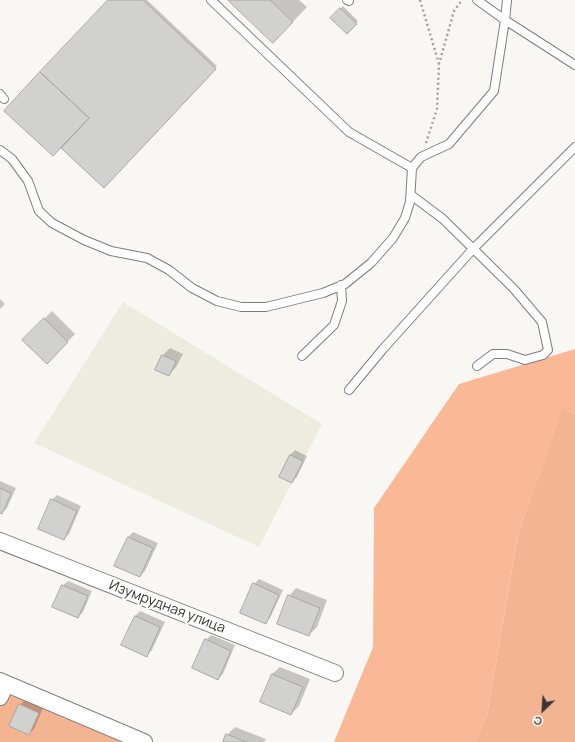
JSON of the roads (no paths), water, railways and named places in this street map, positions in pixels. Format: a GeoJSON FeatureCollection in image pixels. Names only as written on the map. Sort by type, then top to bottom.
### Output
{"type":"FeatureCollection","features":[{"type":"Feature","properties":{"kind":"street","name":"Изумрудная улица"},"geometry":{"type":"LineString","coordinates":[[0,541],[335,673]]}},
{"type":"Feature","properties":{"kind":"street"},"geometry":{"type":"LineString","coordinates":[[2,687],[144,742]]}},
{"type":"Feature","properties":{"kind":"lane"},"geometry":{"type":"LineString","coordinates":[[211,0],[348,132],[412,168]]}},
{"type":"Feature","properties":{"kind":"lane"},"geometry":{"type":"LineString","coordinates":[[477,0],[575,65]]}},
{"type":"Feature","properties":{"kind":"lane"},"geometry":{"type":"LineString","coordinates":[[0,150],[12,159],[28,181],[39,211],[52,223],[84,240],[111,250],[147,258],[169,270],[192,288],[217,301],[241,307],[266,307],[323,293],[345,284],[371,263],[393,238],[405,218],[410,202],[412,168],[421,157],[449,144],[494,91],[507,0]]}},
{"type":"Feature","properties":{"kind":"lane"},"geometry":{"type":"LineString","coordinates":[[349,390],[383,349],[473,249],[575,148]]}},
{"type":"Feature","properties":{"kind":"lane"},"geometry":{"type":"LineString","coordinates":[[411,196],[443,219],[514,289],[542,322],[548,350],[543,355],[525,360],[507,354],[493,354],[477,366]]}},
{"type":"Feature","properties":{"kind":"lane"},"geometry":{"type":"LineString","coordinates":[[302,356],[334,325],[342,301],[341,285]]}}]}
